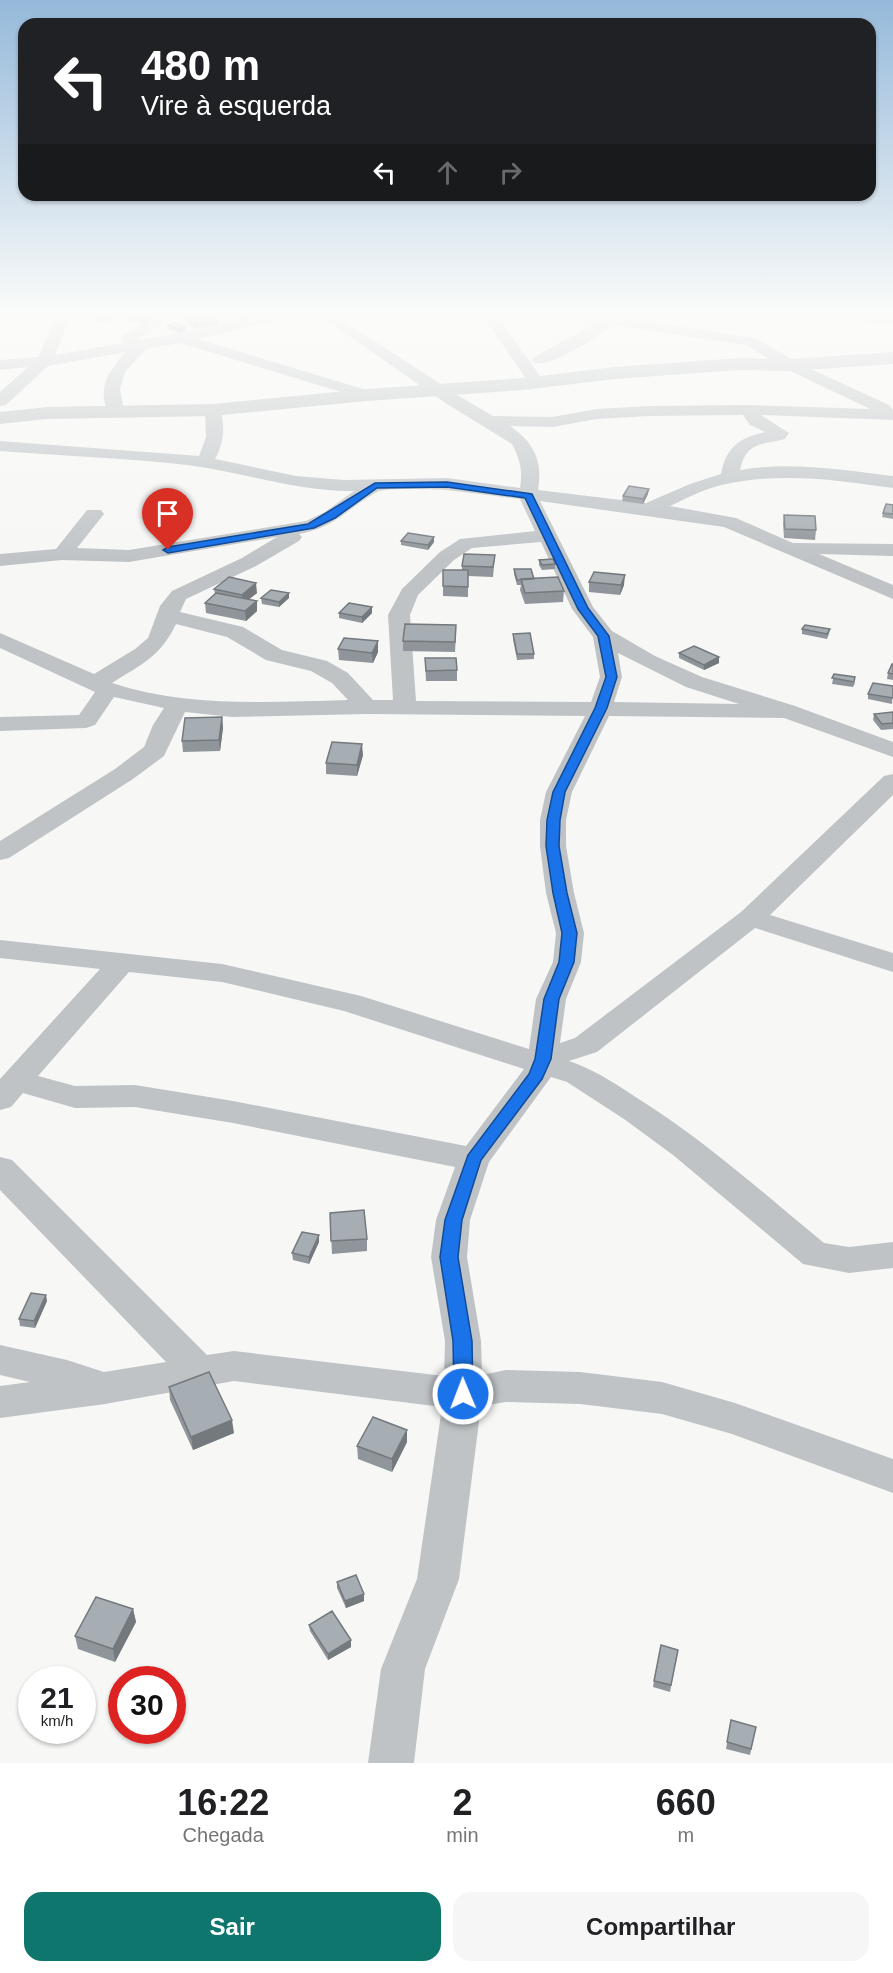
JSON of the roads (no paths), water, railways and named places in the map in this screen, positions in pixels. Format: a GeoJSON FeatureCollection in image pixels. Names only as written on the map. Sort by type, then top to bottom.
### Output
{"type":"FeatureCollection","features":[{"type":"Feature","properties":{"kind":"street"},"geometry":{"type":"LineString","coordinates":[[113,398],[116,411]]}},
{"type":"Feature","properties":{"kind":"street"},"geometry":{"type":"LineString","coordinates":[[0,418],[47,413],[213,410],[333,398]]}},
{"type":"Feature","properties":{"kind":"street"},"geometry":{"type":"LineString","coordinates":[[453,398],[519,441],[527,455],[532,473],[528,496],[583,609],[604,636],[647,661],[694,681],[788,711],[893,750]]}},
{"type":"Feature","properties":{"kind":"street"},"geometry":{"type":"LineString","coordinates":[[860,398],[893,414]]}},
{"type":"Feature","properties":{"kind":"street"},"geometry":{"type":"LineString","coordinates":[[204,462],[209,456],[217,431],[213,410]]}},
{"type":"Feature","properties":{"kind":"street"},"geometry":{"type":"LineString","coordinates":[[489,421],[552,422],[597,414],[650,411],[748,410],[893,414]]}},
{"type":"Feature","properties":{"kind":"street"},"geometry":{"type":"LineString","coordinates":[[729,478],[732,458],[737,448],[746,442],[779,435],[780,432],[756,421],[748,410]]}},
{"type":"Feature","properties":{"kind":"street"},"geometry":{"type":"LineString","coordinates":[[519,441],[552,422]]}},
{"type":"Feature","properties":{"kind":"street"},"geometry":{"type":"LineString","coordinates":[[0,446],[204,462],[296,481],[344,486],[447,484],[528,496],[649,509],[729,522],[893,593]]}},
{"type":"Feature","properties":{"kind":"street"},"geometry":{"type":"LineString","coordinates":[[649,509],[705,484],[729,478],[805,474],[841,475],[893,482]]}},
{"type":"Feature","properties":{"kind":"street"},"geometry":{"type":"LineString","coordinates":[[0,724],[78,723],[87,720],[102,686],[157,641],[171,606],[179,595],[249,561],[332,516],[375,485]]}},
{"type":"Feature","properties":{"kind":"street"},"geometry":{"type":"LineString","coordinates":[[62,554],[94,514]]}},
{"type":"Feature","properties":{"kind":"street"},"geometry":{"type":"LineString","coordinates":[[0,560],[62,554],[129,556],[311,526]]}},
{"type":"Feature","properties":{"kind":"street"},"geometry":{"type":"LineString","coordinates":[[405,707],[399,615],[409,593],[447,556],[467,543],[547,536]]}},
{"type":"Feature","properties":{"kind":"street"},"geometry":{"type":"LineString","coordinates":[[786,546],[893,550]]}},
{"type":"Feature","properties":{"kind":"street"},"geometry":{"type":"LineString","coordinates":[[168,615],[235,632],[274,655],[319,666],[340,678],[367,707]]}},
{"type":"Feature","properties":{"kind":"street"},"geometry":{"type":"LineString","coordinates":[[391,1763],[403,1669],[438,1579],[463,1394],[462,1341],[449,1257],[453,1220],[474,1159],[536,1076],[542,1061],[551,999],[567,962],[570,933],[560,893],[553,846],[553,820],[559,792],[601,708],[611,677],[604,636]]}},
{"type":"Feature","properties":{"kind":"street"},"geometry":{"type":"LineString","coordinates":[[0,640],[102,686],[178,704],[232,710],[405,707],[788,711]]}},
{"type":"Feature","properties":{"kind":"street"},"geometry":{"type":"LineString","coordinates":[[0,852],[124,774],[155,751],[165,725],[178,704]]}},
{"type":"Feature","properties":{"kind":"street"},"geometry":{"type":"LineString","coordinates":[[542,1061],[586,1045],[752,918],[893,781]]}},
{"type":"Feature","properties":{"kind":"street"},"geometry":{"type":"LineString","coordinates":[[0,831],[25,836]]}},
{"type":"Feature","properties":{"kind":"street"},"geometry":{"type":"LineString","coordinates":[[752,918],[893,963]]}},
{"type":"Feature","properties":{"kind":"street"},"geometry":{"type":"LineString","coordinates":[[0,949],[222,973],[351,1003],[542,1061],[578,1075],[635,1111],[685,1147],[815,1255],[849,1260],[893,1255]]}},
{"type":"Feature","properties":{"kind":"street"},"geometry":{"type":"LineString","coordinates":[[8,1090],[122,962]]}},
{"type":"Feature","properties":{"kind":"street"},"geometry":{"type":"LineString","coordinates":[[8,1090],[75,1097],[135,1096],[233,1112],[474,1159]]}},
{"type":"Feature","properties":{"kind":"street"},"geometry":{"type":"LineString","coordinates":[[0,1169],[200,1372]]}},
{"type":"Feature","properties":{"kind":"street"},"geometry":{"type":"LineString","coordinates":[[0,1360],[67,1375],[105,1388]]}},
{"type":"Feature","properties":{"kind":"street"},"geometry":{"type":"LineString","coordinates":[[0,1402],[105,1388],[234,1366],[463,1394],[506,1386],[580,1388],[662,1398],[757,1427],[893,1476]]}}]}
